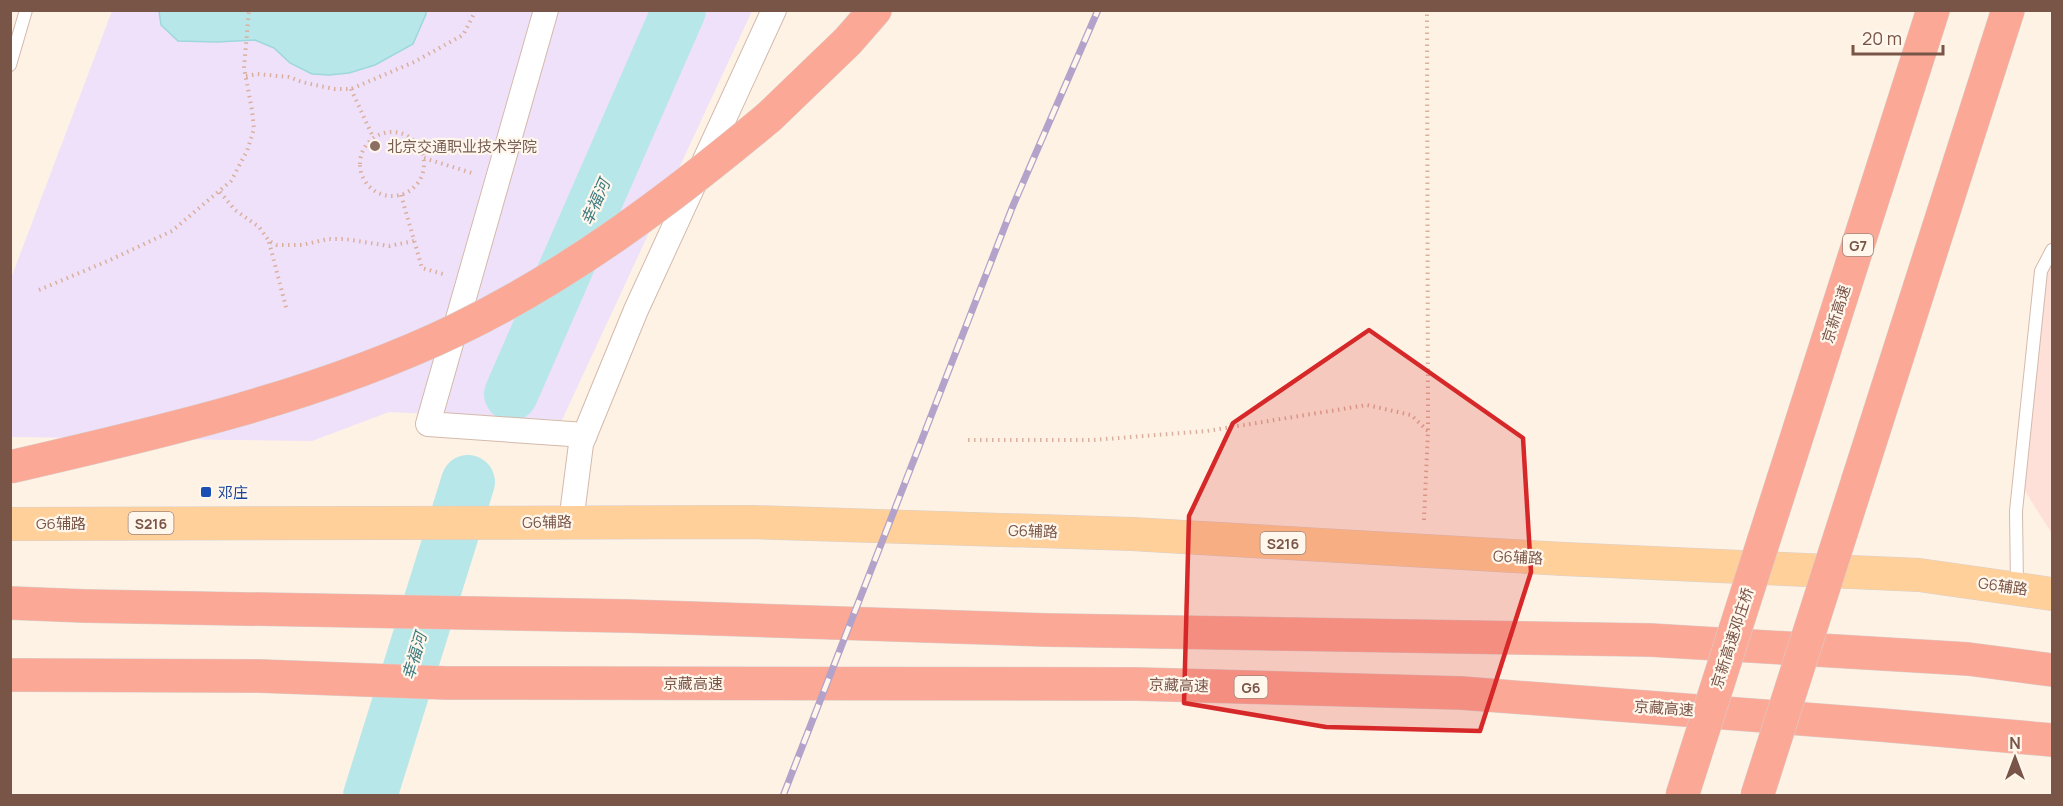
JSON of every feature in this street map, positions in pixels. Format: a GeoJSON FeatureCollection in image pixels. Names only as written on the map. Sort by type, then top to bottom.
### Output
{"type":"FeatureCollection","features":[{"type":"Feature","properties":{"kind":"highway"},"geometry":{"type":"LineString","coordinates":[[10,467],[103,446],[266,402],[378,363],[456,330],[538,286],[608,242],[694,179],[769,117],[848,41],[874,10]]}},
{"type":"Feature","properties":{"kind":"highway","name":"京新高速"},"geometry":{"type":"LineString","coordinates":[[1783,480],[1933,10]]}},
{"type":"Feature","properties":{"kind":"highway"},"geometry":{"type":"LineString","coordinates":[[1758,795],[2008,10]]}},
{"type":"Feature","properties":{"kind":"highway","name":"京新高速邓庄桥"},"geometry":{"type":"LineString","coordinates":[[1682,795],[1783,480]]}},
{"type":"Feature","properties":{"kind":"highway"},"geometry":{"type":"LineString","coordinates":[[10,603],[626,616],[1059,630],[1650,640],[1968,659],[2052,670]]}},
{"type":"Feature","properties":{"kind":"highway","name":"京藏高速"},"geometry":{"type":"LineString","coordinates":[[10,675],[259,676],[447,683],[1137,684],[1461,693],[1881,724],[2052,740]]}},
{"type":"Feature","properties":{"kind":"main road","name":"G6辅路"},"geometry":{"type":"LineString","coordinates":[[10,524],[750,522],[1132,534],[1920,576],[2052,594]]}},
{"type":"Feature","properties":{"kind":"street"},"geometry":{"type":"LineString","coordinates":[[546,10],[428,424],[585,435]]}},
{"type":"Feature","properties":{"kind":"street"},"geometry":{"type":"LineString","coordinates":[[571,522],[581,444],[636,310],[774,10]]}},
{"type":"Feature","properties":{"kind":"lane"},"geometry":{"type":"LineString","coordinates":[[10,65],[26,10]]}},
{"type":"Feature","properties":{"kind":"lane"},"geometry":{"type":"LineString","coordinates":[[2017,588],[2016,511],[2042,271],[2052,250]]}},
{"type":"Feature","properties":{"kind":"path"},"geometry":{"type":"LineString","coordinates":[[39,290],[172,231],[231,182],[248,151],[254,129],[244,68],[249,10]]}},
{"type":"Feature","properties":{"kind":"path"},"geometry":{"type":"LineString","coordinates":[[246,76],[258,74],[289,77],[334,89],[351,89],[414,62],[463,35],[476,10]]}},
{"type":"Feature","properties":{"kind":"path"},"geometry":{"type":"LineString","coordinates":[[1423,551],[1428,431],[1427,10]]}},
{"type":"Feature","properties":{"kind":"path"},"geometry":{"type":"LineString","coordinates":[[351,89],[373,137]]}},
{"type":"Feature","properties":{"kind":"path"},"geometry":{"type":"LineString","coordinates":[[394,131],[414,139],[421,148],[424,158],[421,179],[414,188],[401,195],[384,196],[374,191],[361,175],[359,164],[366,144],[383,132],[394,131]]}},
{"type":"Feature","properties":{"kind":"path"},"geometry":{"type":"LineString","coordinates":[[424,158],[497,181]]}},
{"type":"Feature","properties":{"kind":"path"},"geometry":{"type":"LineString","coordinates":[[220,192],[235,210],[259,227],[269,241],[287,311]]}},
{"type":"Feature","properties":{"kind":"path"},"geometry":{"type":"LineString","coordinates":[[401,195],[422,268],[469,281]]}},
{"type":"Feature","properties":{"kind":"path"},"geometry":{"type":"LineString","coordinates":[[269,241],[277,245],[288,246],[327,239],[345,239],[389,246],[414,241]]}},
{"type":"Feature","properties":{"kind":"path"},"geometry":{"type":"LineString","coordinates":[[968,440],[1093,440],[1184,434],[1367,405],[1411,415],[1428,431]]}},
{"type":"Feature","properties":{"kind":"highlighted area"},"geometry":{"type":"Polygon","coordinates":[[[1369,330],[1523,438],[1531,572],[1480,731],[1326,727],[1184,703],[1189,516],[1233,423],[1369,330]]]}},
{"type":"Feature","properties":{"kind":"shaded area","name":"北京交通职业技术学院"},"geometry":{"type":"Polygon","coordinates":[[[112,11],[752,11],[562,420],[389,412],[312,441],[11,437],[10,281],[112,11]]]}},
{"type":"Feature","properties":{"kind":"shaded area"},"geometry":{"type":"Polygon","coordinates":[[[2052,229],[2052,534],[2020,483],[2052,229]]]}},
{"type":"Feature","properties":{"kind":"water"},"geometry":{"type":"Polygon","coordinates":[[[426,10],[413,44],[375,65],[349,73],[329,75],[312,74],[290,63],[274,48],[255,40],[178,41],[161,25],[159,11],[426,10]]]}},
{"type":"Feature","properties":{"kind":"waterway","name":"幸福河"},"geometry":{"type":"LineString","coordinates":[[511,394],[679,10]]}},
{"type":"Feature","properties":{"kind":"waterway","name":"幸福河"},"geometry":{"type":"LineString","coordinates":[[370,796],[468,482]]}},
{"type":"Feature","properties":{"kind":"railway"},"geometry":{"type":"LineString","coordinates":[[783,796],[1012,208],[1098,10]]}},
{"type":"Feature","properties":{"kind":"place","name":"北京交通职业技术学院"},"geometry":{"type":"Point","coordinates":[375,146]}},
{"type":"Feature","properties":{"kind":"place","name":"邓庄"},"geometry":{"type":"Point","coordinates":[206,492]}}]}
